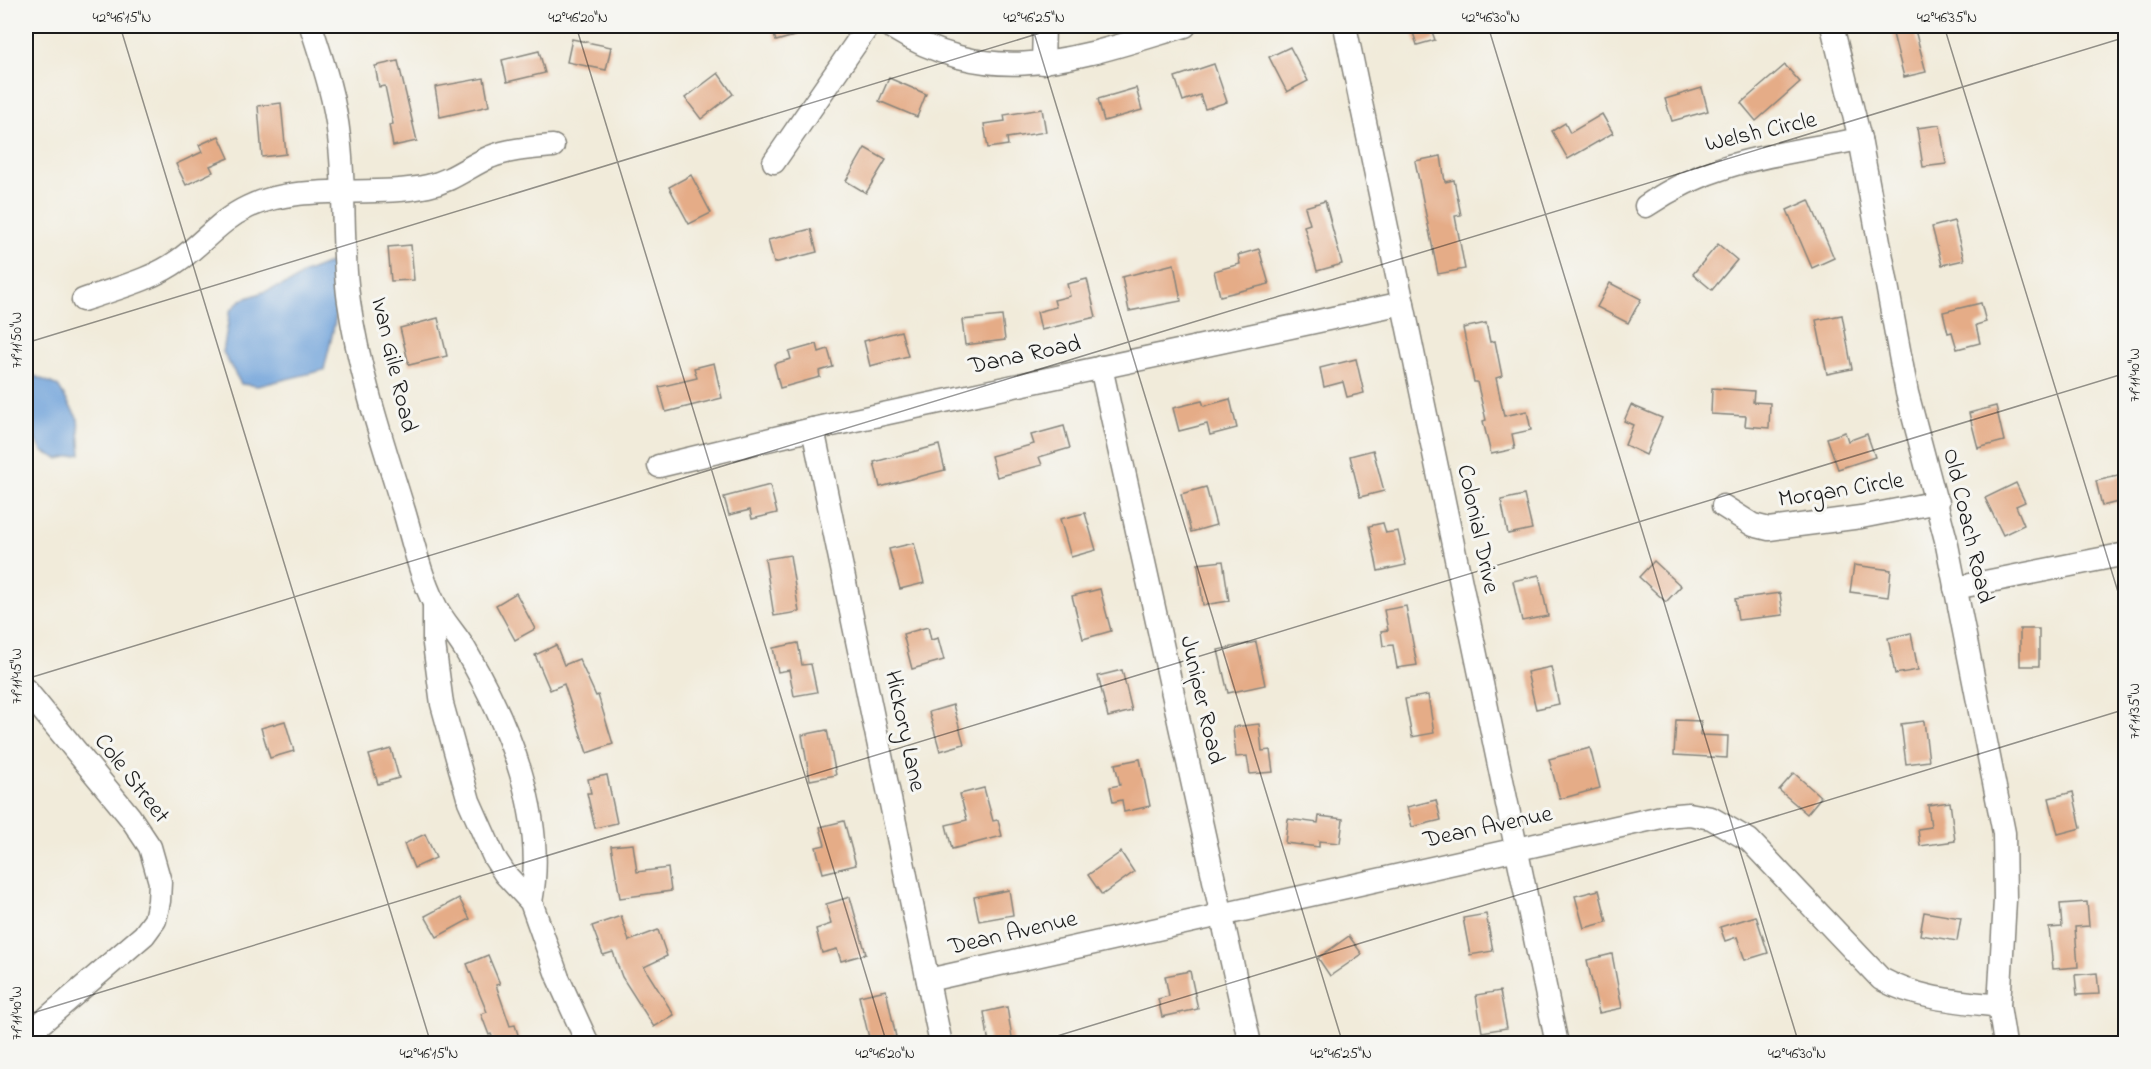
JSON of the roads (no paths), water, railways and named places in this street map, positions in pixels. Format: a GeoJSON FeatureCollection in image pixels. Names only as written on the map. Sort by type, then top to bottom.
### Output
{"type":"FeatureCollection","features":[{"type":"Feature","properties":{"kind":"street","name":"Ivan Gile Road"},"geometry":{"type":"LineString","coordinates":[[311,26],[334,98],[343,192],[349,300],[356,344],[387,457],[434,604],[434,644],[439,685],[462,782],[476,820],[494,857],[505,874],[531,902],[558,978],[588,1044]]}},
{"type":"Feature","properties":{"kind":"street"},"geometry":{"type":"LineString","coordinates":[[774,162],[868,26]]}},
{"type":"Feature","properties":{"kind":"street"},"geometry":{"type":"LineString","coordinates":[[889,26],[913,40],[954,57],[998,63],[1042,63],[1072,58],[1185,26]]}},
{"type":"Feature","properties":{"kind":"street"},"geometry":{"type":"LineString","coordinates":[[1042,63],[1044,26]]}},
{"type":"Feature","properties":{"kind":"street","name":"Colonial Drive"},"geometry":{"type":"LineString","coordinates":[[1345,26],[1557,1044]]}},
{"type":"Feature","properties":{"kind":"street","name":"Old Coach Road"},"geometry":{"type":"LineString","coordinates":[[1833,26],[1860,139],[1907,393],[1938,502],[2004,833],[2006,900],[1999,1006],[2005,1044]]}},
{"type":"Feature","properties":{"kind":"street","name":"Welsh Circle"},"geometry":{"type":"LineString","coordinates":[[1646,207],[1691,179],[1731,164],[1860,139]]}},
{"type":"Feature","properties":{"kind":"street"},"geometry":{"type":"LineString","coordinates":[[83,300],[161,271],[180,260],[230,217],[249,206],[271,200],[428,186],[450,179],[489,158],[510,151],[553,146]]}},
{"type":"Feature","properties":{"kind":"street","name":"Dana Road"},"geometry":{"type":"LineString","coordinates":[[659,466],[813,429],[1402,303]]}},
{"type":"Feature","properties":{"kind":"street","name":"Juniper Road"},"geometry":{"type":"LineString","coordinates":[[1101,367],[1250,1044]]}},
{"type":"Feature","properties":{"kind":"street","name":"Hickory Lane"},"geometry":{"type":"LineString","coordinates":[[813,429],[941,1044]]}},
{"type":"Feature","properties":{"kind":"street","name":"Morgan Circle"},"geometry":{"type":"LineString","coordinates":[[1723,506],[1753,525],[1769,529],[1861,517],[1938,502]]}},
{"type":"Feature","properties":{"kind":"street"},"geometry":{"type":"LineString","coordinates":[[1955,588],[2126,554]]}},
{"type":"Feature","properties":{"kind":"street","name":"Ivan Gile Road"},"geometry":{"type":"LineString","coordinates":[[434,604],[458,636],[478,673],[517,765],[536,844],[537,864],[531,902]]}},
{"type":"Feature","properties":{"kind":"street","name":"Cole Street"},"geometry":{"type":"LineString","coordinates":[[26,690],[141,831],[157,865],[160,882],[155,920],[144,935],[26,1036]]}},
{"type":"Feature","properties":{"kind":"street","name":"Dean Avenue"},"geometry":{"type":"LineString","coordinates":[[928,980],[1666,816],[1689,814],[1711,818],[1731,828],[1766,856],[1852,951],[1881,979],[1923,996],[1999,1006]]}},
{"type":"Feature","properties":{"kind":"water"},"geometry":{"type":"Polygon","coordinates":[[[332,262],[337,271],[338,298],[324,370],[258,386],[241,384],[223,352],[230,311],[241,300],[292,282],[304,273],[332,262]]]}},
{"type":"Feature","properties":{"kind":"water"},"geometry":{"type":"Polygon","coordinates":[[[30,374],[58,386],[78,419],[81,454],[59,459],[43,452],[26,426],[26,377],[30,374]]]}}]}
